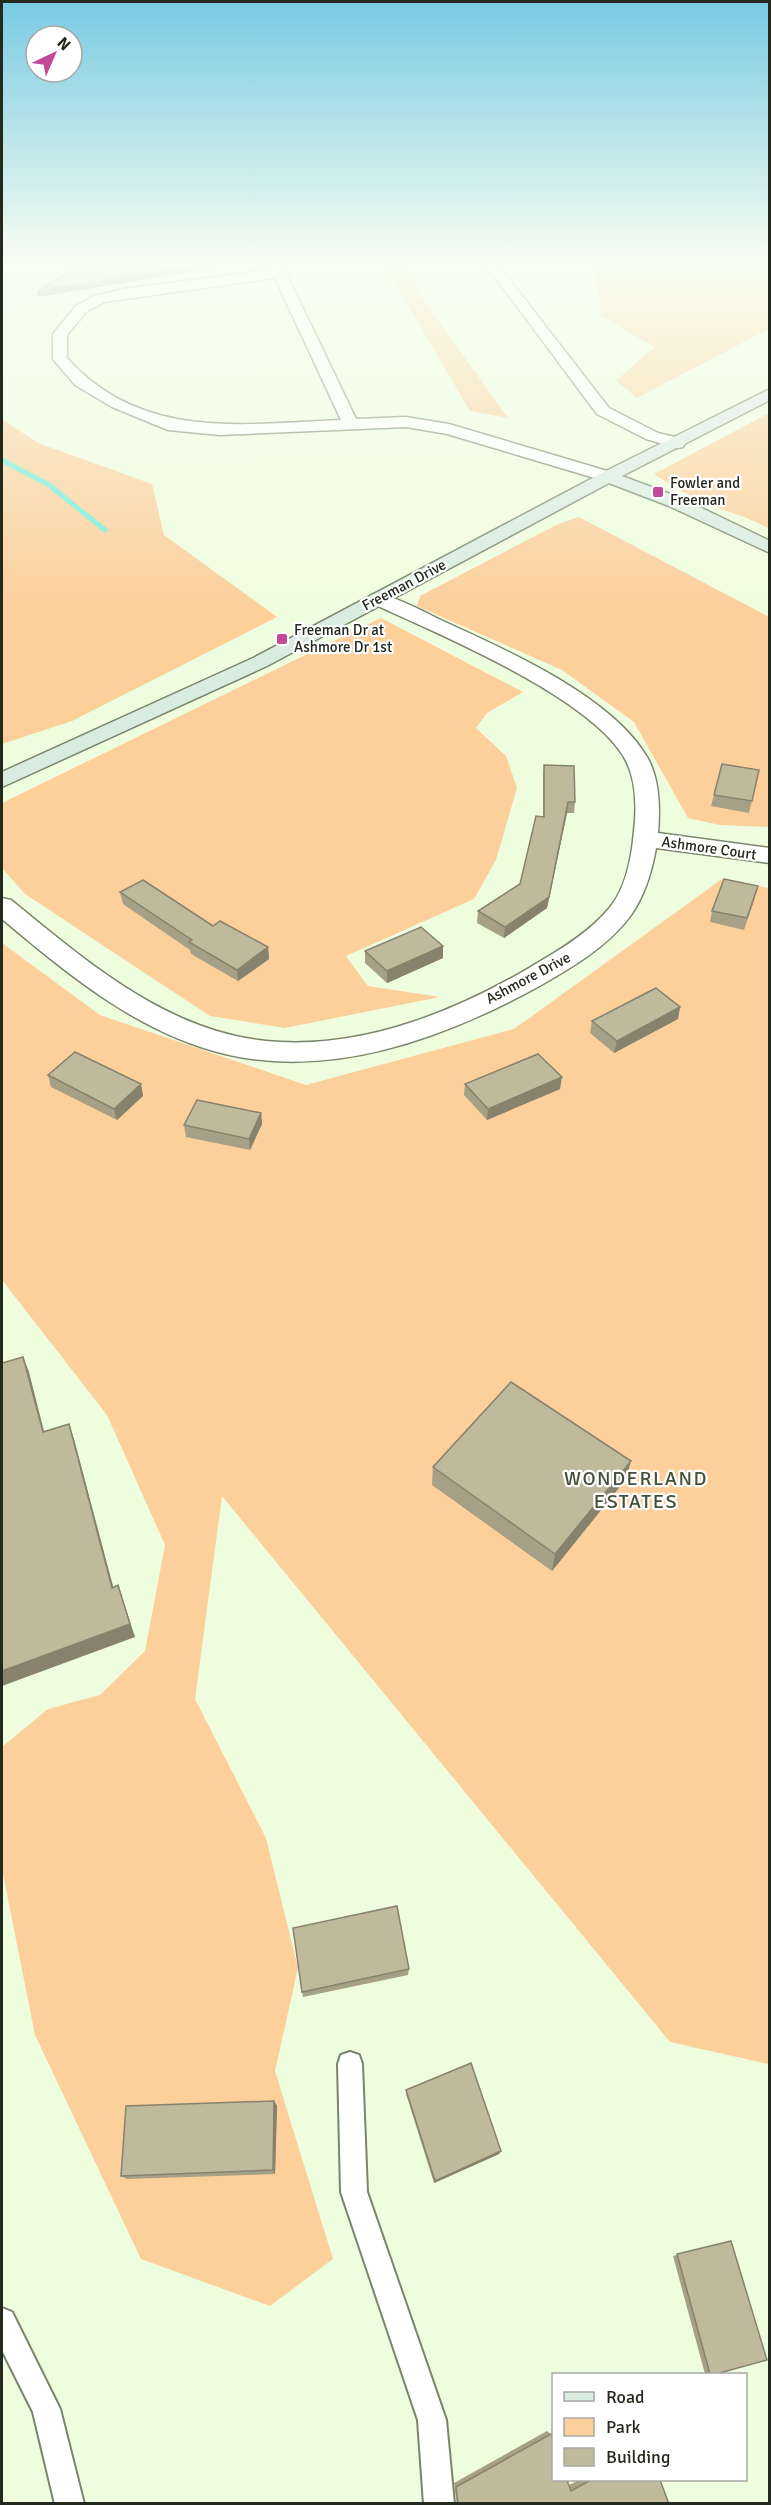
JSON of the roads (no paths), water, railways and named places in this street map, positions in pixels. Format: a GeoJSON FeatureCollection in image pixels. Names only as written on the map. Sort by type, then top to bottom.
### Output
{"type":"FeatureCollection","features":[{"type":"Feature","properties":{"kind":"street"},"geometry":{"type":"LineString","coordinates":[[76,378],[118,404],[168,425],[220,430],[406,422],[449,429],[608,477],[675,502],[770,548]]}},
{"type":"Feature","properties":{"kind":"street"},"geometry":{"type":"LineString","coordinates":[[328,378],[350,423]]}},
{"type":"Feature","properties":{"kind":"street"},"geometry":{"type":"LineString","coordinates":[[578,378],[603,411],[652,436],[677,443]]}},
{"type":"Feature","properties":{"kind":"street","name":"Freeman Drive"},"geometry":{"type":"LineString","coordinates":[[2,780],[260,662],[608,477],[770,394]]}},
{"type":"Feature","properties":{"kind":"street","name":"Ashmore Drive"},"geometry":{"type":"LineString","coordinates":[[2,906],[108,991],[168,1023],[219,1041],[263,1051],[315,1052],[366,1044],[448,1017],[532,979],[572,955],[601,933],[623,910],[648,839],[644,781],[636,757],[605,722],[549,682],[509,659],[378,599]]}},
{"type":"Feature","properties":{"kind":"street","name":"Ashmore Court"},"geometry":{"type":"LineString","coordinates":[[648,839],[770,856]]}},
{"type":"Feature","properties":{"kind":"lane"},"geometry":{"type":"LineString","coordinates":[[350,2064],[354,2192],[432,2420],[440,2504]]}},
{"type":"Feature","properties":{"kind":"lane"},"geometry":{"type":"LineString","coordinates":[[2,2322],[46,2409],[70,2504]]}},
{"type":"Feature","properties":{"kind":"waterway"},"geometry":{"type":"LineString","coordinates":[[2,460],[49,485],[105,530]]}},
{"type":"Feature","properties":{"kind":"place","name":"Fowler and Freeman"},"geometry":{"type":"Point","coordinates":[658,492]}},
{"type":"Feature","properties":{"kind":"place","name":"Freeman Dr at Ashmore Dr 1st"},"geometry":{"type":"Point","coordinates":[282,639]}},
{"type":"Feature","properties":{"kind":"district","name":"WONDERLAND ESTATES"},"geometry":{"type":"Point","coordinates":[636,1490]}}]}
